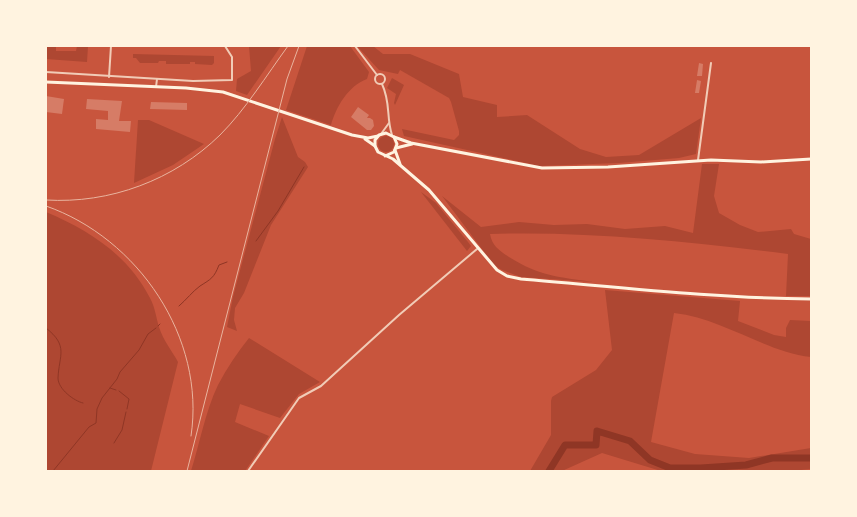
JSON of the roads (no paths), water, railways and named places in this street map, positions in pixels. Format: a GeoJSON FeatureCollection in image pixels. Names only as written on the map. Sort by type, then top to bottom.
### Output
{"type":"FeatureCollection","features":[{"type":"Feature","properties":{"kind":"main road"},"geometry":{"type":"LineString","coordinates":[[46,82],[200,89],[227,93],[316,124],[363,138],[371,138],[386,133],[416,144],[542,168],[608,167],[698,160],[761,162],[811,159]]}},
{"type":"Feature","properties":{"kind":"main road"},"geometry":{"type":"LineString","coordinates":[[380,135],[375,140],[375,146],[379,154],[393,159],[439,200],[477,248],[497,270],[507,276],[521,279],[726,296],[811,299]]}},
{"type":"Feature","properties":{"kind":"main road"},"geometry":{"type":"LineString","coordinates":[[393,136],[397,142],[396,149],[402,168]]}},
{"type":"Feature","properties":{"kind":"main road"},"geometry":{"type":"LineString","coordinates":[[363,138],[375,146]]}},
{"type":"Feature","properties":{"kind":"main road"},"geometry":{"type":"LineString","coordinates":[[385,156],[390,155],[396,149],[407,144],[416,144]]}},
{"type":"Feature","properties":{"kind":"street"},"geometry":{"type":"LineString","coordinates":[[109,77],[111,46]]}},
{"type":"Feature","properties":{"kind":"street"},"geometry":{"type":"LineString","coordinates":[[46,72],[109,77],[232,80],[232,57],[225,46]]}},
{"type":"Feature","properties":{"kind":"street"},"geometry":{"type":"LineString","coordinates":[[355,46],[377,75]]}},
{"type":"Feature","properties":{"kind":"street"},"geometry":{"type":"LineString","coordinates":[[698,160],[711,63]]}},
{"type":"Feature","properties":{"kind":"street"},"geometry":{"type":"LineString","coordinates":[[377,75],[382,74],[385,77],[382,84],[389,103],[389,123],[393,136]]}},
{"type":"Feature","properties":{"kind":"street"},"geometry":{"type":"LineString","coordinates":[[377,75],[375,80],[376,83],[382,84]]}},
{"type":"Feature","properties":{"kind":"street"},"geometry":{"type":"LineString","coordinates":[[156,87],[157,79]]}},
{"type":"Feature","properties":{"kind":"street"},"geometry":{"type":"LineString","coordinates":[[380,135],[389,123]]}},
{"type":"Feature","properties":{"kind":"street"},"geometry":{"type":"LineString","coordinates":[[248,471],[299,398],[321,386],[399,315],[477,248]]}},
{"type":"Feature","properties":{"kind":"waterway"},"geometry":{"type":"LineString","coordinates":[[256,241],[278,211],[304,167]]}},
{"type":"Feature","properties":{"kind":"waterway"},"geometry":{"type":"LineString","coordinates":[[179,306],[197,288],[212,278],[219,265],[227,262]]}},
{"type":"Feature","properties":{"kind":"waterway"},"geometry":{"type":"LineString","coordinates":[[46,328],[58,340],[60,346],[61,357],[58,378],[59,382],[71,397],[83,403]]}},
{"type":"Feature","properties":{"kind":"waterway"},"geometry":{"type":"LineString","coordinates":[[53,471],[89,427],[96,423],[97,409],[102,398],[117,379],[120,372],[139,350],[148,334],[156,328]]}},
{"type":"Feature","properties":{"kind":"waterway"},"geometry":{"type":"LineString","coordinates":[[110,388],[116,390]]}},
{"type":"Feature","properties":{"kind":"waterway"},"geometry":{"type":"LineString","coordinates":[[119,391],[129,399],[127,409]]}},
{"type":"Feature","properties":{"kind":"waterway"},"geometry":{"type":"LineString","coordinates":[[114,443],[122,430],[126,412]]}},
{"type":"Feature","properties":{"kind":"waterway"},"geometry":{"type":"LineString","coordinates":[[549,471],[565,445],[596,445],[597,431],[630,441],[650,460],[670,468],[701,468],[746,465],[772,458],[811,458]]}},
{"type":"Feature","properties":{"kind":"railway"},"geometry":{"type":"LineString","coordinates":[[46,200],[94,198],[117,193],[140,186],[182,165],[202,151],[229,125],[247,103],[288,46]]}},
{"type":"Feature","properties":{"kind":"railway"},"geometry":{"type":"LineString","coordinates":[[187,471],[287,79],[299,46]]}},
{"type":"Feature","properties":{"kind":"railway"},"geometry":{"type":"LineString","coordinates":[[46,206],[79,221],[110,242],[136,267],[159,296],[176,329],[188,363],[193,399],[191,436]]}}]}
